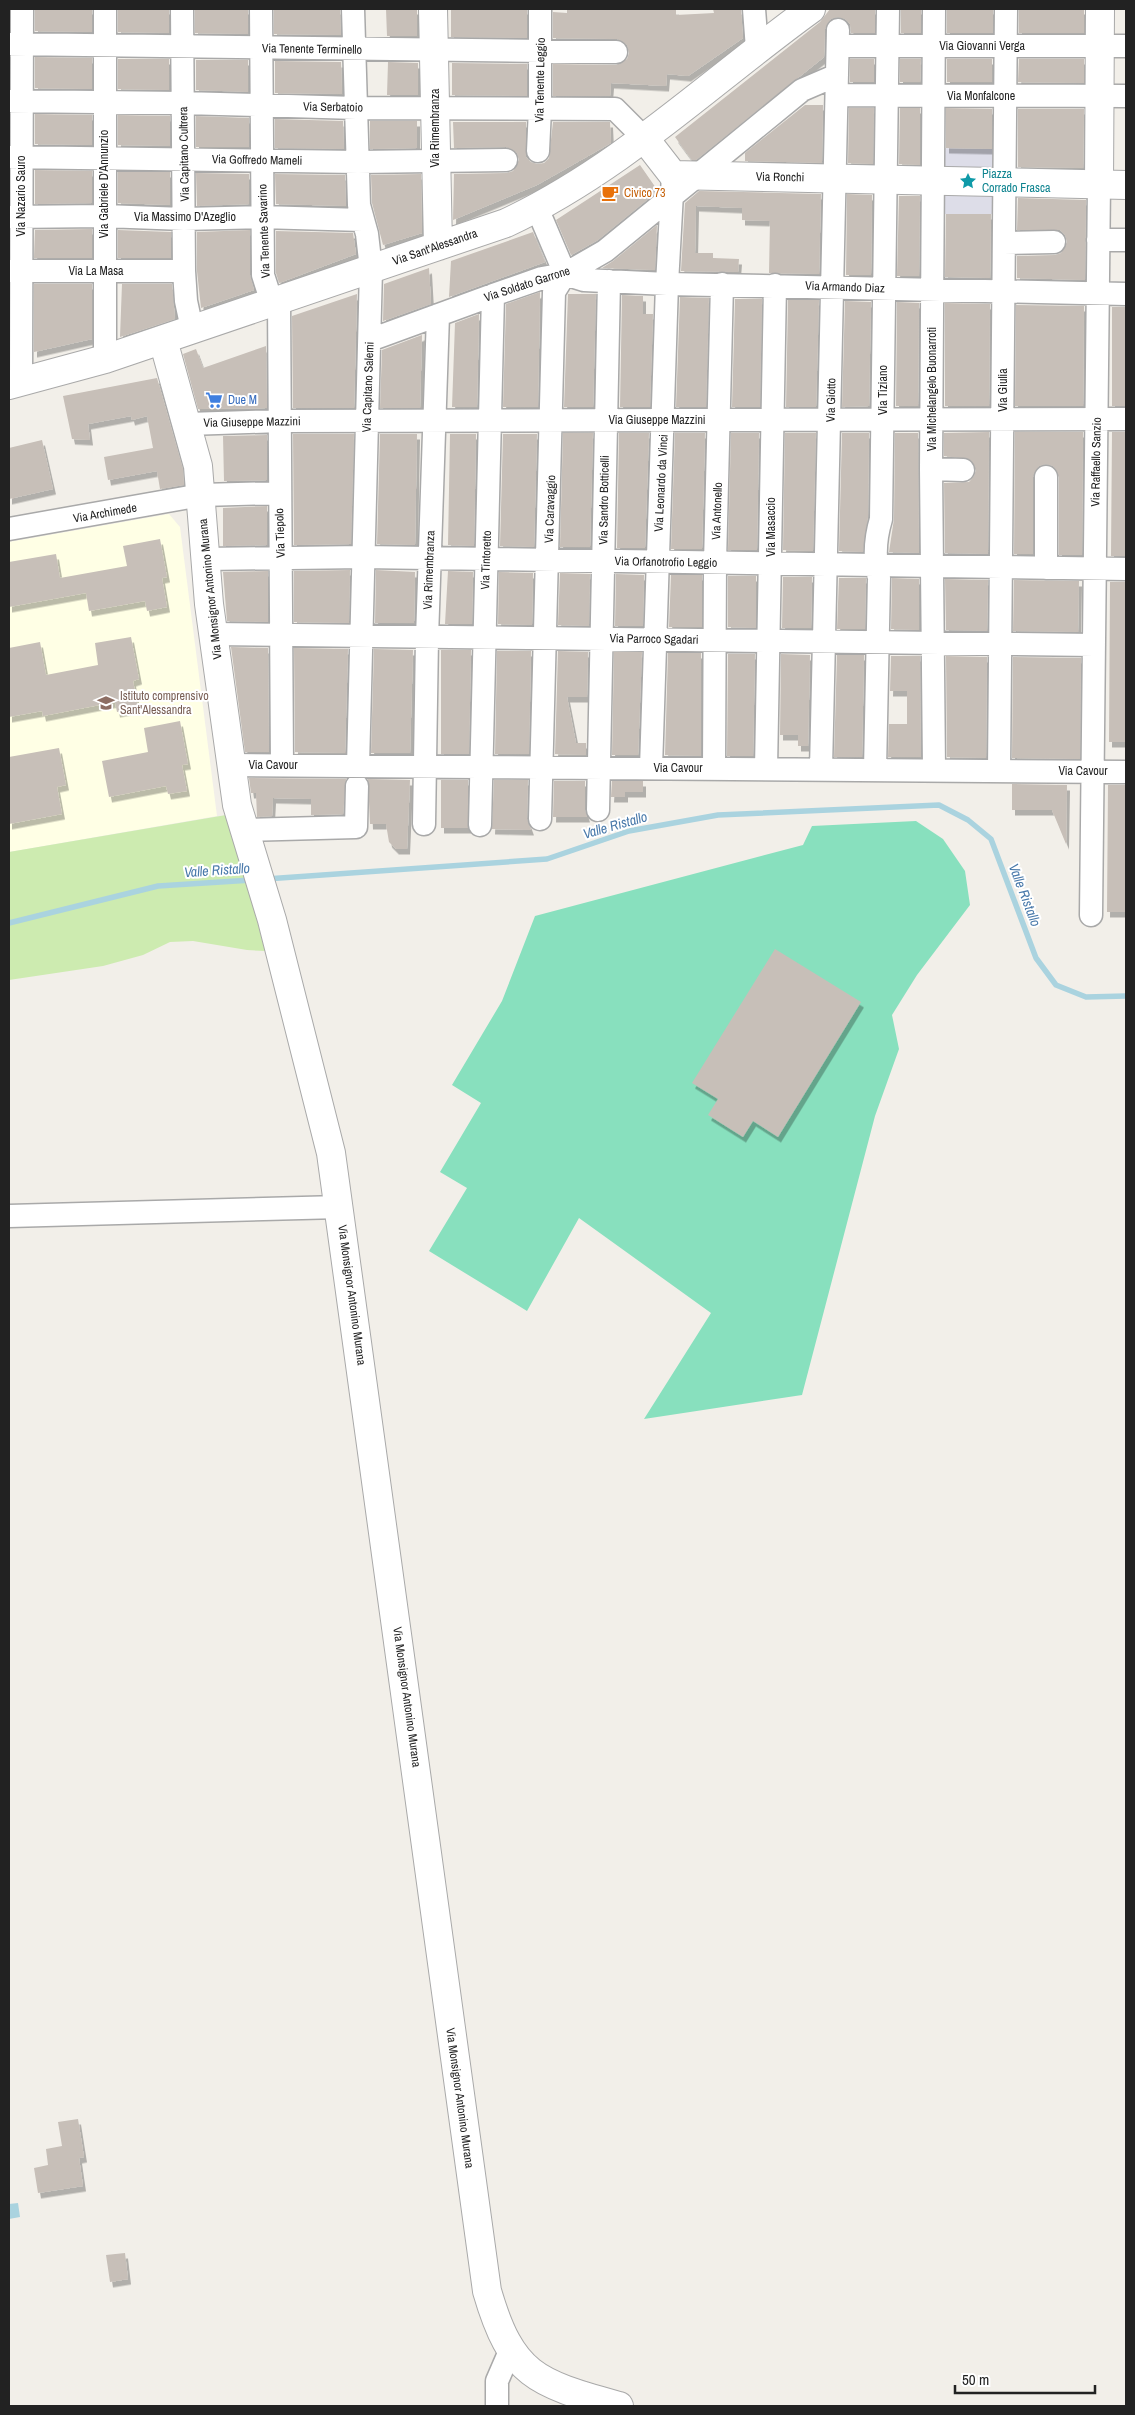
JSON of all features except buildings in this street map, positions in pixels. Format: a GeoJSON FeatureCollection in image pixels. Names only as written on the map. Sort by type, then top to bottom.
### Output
{"type":"FeatureCollection","features":[{"type":"Feature","properties":{"kind":"street","name":"Via Nazario Sauro"},"geometry":{"type":"LineString","coordinates":[[15,384],[15,45],[22,9]]}},
{"type":"Feature","properties":{"kind":"street","name":"Via Gabriele D'Annunzio"},"geometry":{"type":"LineString","coordinates":[[104,9],[105,359]]}},
{"type":"Feature","properties":{"kind":"street","name":"Via Capitano Cultrera"},"geometry":{"type":"LineString","coordinates":[[182,9],[184,271],[186,302],[192,329]]}},
{"type":"Feature","properties":{"kind":"street","name":"Via Tenente Savarino"},"geometry":{"type":"LineString","coordinates":[[261,9],[261,217],[263,275],[276,301]]}},
{"type":"Feature","properties":{"kind":"street","name":"Via Capitano Salemi"},"geometry":{"type":"LineString","coordinates":[[247,834],[356,827],[371,269],[367,234],[359,205],[354,9]]}},
{"type":"Feature","properties":{"kind":"street","name":"Via Rimembranza"},"geometry":{"type":"LineString","coordinates":[[433,9],[438,246]]}},
{"type":"Feature","properties":{"kind":"street","name":"Via Tenente Leggio"},"geometry":{"type":"LineString","coordinates":[[538,152],[541,52],[540,9]]}},
{"type":"Feature","properties":{"kind":"street"},"geometry":{"type":"LineString","coordinates":[[754,9],[756,49]]}},
{"type":"Feature","properties":{"kind":"street","name":"Via Tiziano"},"geometry":{"type":"LineString","coordinates":[[875,770],[879,578],[876,566],[876,534],[881,520],[888,9]]}},
{"type":"Feature","properties":{"kind":"street","name":"Via Michelangelo Buonarroti"},"geometry":{"type":"LineString","coordinates":[[934,9],[931,469],[934,769]]}},
{"type":"Feature","properties":{"kind":"street","name":"Via Giulia"},"geometry":{"type":"LineString","coordinates":[[999,771],[1006,9]]}},
{"type":"Feature","properties":{"kind":"street","name":"Via Raffaello Sanzio"},"geometry":{"type":"LineString","coordinates":[[1091,916],[1099,184],[1113,96],[1113,46],[1100,9]]}},
{"type":"Feature","properties":{"kind":"street","name":"Via Sant'Alessandra"},"geometry":{"type":"LineString","coordinates":[[15,384],[105,359],[163,340],[506,222],[537,208],[568,190],[645,139],[804,11]]}},
{"type":"Feature","properties":{"kind":"street","name":"Via Giovanni Verga"},"geometry":{"type":"LineString","coordinates":[[838,38],[887,45],[1113,46]]}},
{"type":"Feature","properties":{"kind":"street","name":"Via Giotto"},"geometry":{"type":"LineString","coordinates":[[821,769],[838,38]]}},
{"type":"Feature","properties":{"kind":"street","name":"Via Tenente Terminello"},"geometry":{"type":"LineString","coordinates":[[15,45],[616,52]]}},
{"type":"Feature","properties":{"kind":"street","name":"Via Monfalcone"},"geometry":{"type":"LineString","coordinates":[[837,85],[887,95],[1113,96]]}},
{"type":"Feature","properties":{"kind":"street","name":"Via Soldato Garrone"},"geometry":{"type":"LineString","coordinates":[[370,340],[542,278],[565,274],[605,251],[680,183],[802,90],[837,85]]}},
{"type":"Feature","properties":{"kind":"street","name":"Via Serbatoio"},"geometry":{"type":"LineString","coordinates":[[15,101],[183,102],[262,107],[615,109],[645,139]]}},
{"type":"Feature","properties":{"kind":"street"},"geometry":{"type":"LineString","coordinates":[[645,139],[680,183]]}},
{"type":"Feature","properties":{"kind":"street","name":"Via Goffredo Mameli"},"geometry":{"type":"LineString","coordinates":[[15,157],[358,162],[506,160]]}},
{"type":"Feature","properties":{"kind":"street","name":"Via Ronchi"},"geometry":{"type":"LineString","coordinates":[[680,183],[835,178],[1004,182]]}},
{"type":"Feature","properties":{"kind":"street"},"geometry":{"type":"LineString","coordinates":[[1004,182],[1126,184]]}},
{"type":"Feature","properties":{"kind":"street","name":"Via Leonardo da Vinci"},"geometry":{"type":"LineString","coordinates":[[652,768],[667,284],[680,183]]}},
{"type":"Feature","properties":{"kind":"street"},"geometry":{"type":"LineString","coordinates":[[537,208],[565,274]]}},
{"type":"Feature","properties":{"kind":"street","name":"Via Massimo D'Azeglio"},"geometry":{"type":"LineString","coordinates":[[15,217],[104,216],[184,219],[261,217],[362,220]]}},
{"type":"Feature","properties":{"kind":"street"},"geometry":{"type":"LineString","coordinates":[[1098,240],[1126,240]]}},
{"type":"Feature","properties":{"kind":"street"},"geometry":{"type":"LineString","coordinates":[[1004,243],[1054,242]]}},
{"type":"Feature","properties":{"kind":"street","name":"Via La Masa"},"geometry":{"type":"LineString","coordinates":[[15,271],[184,271]]}},
{"type":"Feature","properties":{"kind":"street","name":"Via Armando Diaz"},"geometry":{"type":"LineString","coordinates":[[565,274],[584,280],[667,284],[1126,294]]}},
{"type":"Feature","properties":{"kind":"street","name":"Via Caravaggio"},"geometry":{"type":"LineString","coordinates":[[540,819],[554,292],[565,274]]}},
{"type":"Feature","properties":{"kind":"street","name":"Via Sandro Botticelli"},"geometry":{"type":"LineString","coordinates":[[598,810],[609,281]]}},
{"type":"Feature","properties":{"kind":"street","name":"Via Antonello"},"geometry":{"type":"LineString","coordinates":[[714,768],[715,563],[722,284]]}},
{"type":"Feature","properties":{"kind":"street","name":"Via Masaccio"},"geometry":{"type":"LineString","coordinates":[[766,769],[775,285]]}},
{"type":"Feature","properties":{"kind":"street","name":"Via Tintoretto"},"geometry":{"type":"LineString","coordinates":[[480,825],[493,295]]}},
{"type":"Feature","properties":{"kind":"street","name":"Via Tiepolo"},"geometry":{"type":"LineString","coordinates":[[276,301],[281,421],[279,493],[282,765]]}},
{"type":"Feature","properties":{"kind":"street","name":"Via Rimembranza"},"geometry":{"type":"LineString","coordinates":[[424,824],[427,638],[438,316]]}},
{"type":"Feature","properties":{"kind":"street","name":"Via Monsignor Antonino Murana"},"geometry":{"type":"LineString","coordinates":[[163,340],[188,424],[198,466],[214,634],[230,765],[237,805],[272,920],[331,1153],[487,2291],[494,2314],[510,2351],[521,2365],[552,2385],[619,2406]]}},
{"type":"Feature","properties":{"kind":"street","name":"Via Giuseppe Mazzini"},"geometry":{"type":"LineString","coordinates":[[188,424],[281,421],[1126,419]]}},
{"type":"Feature","properties":{"kind":"street"},"geometry":{"type":"LineString","coordinates":[[931,469],[963,470]]}},
{"type":"Feature","properties":{"kind":"street"},"geometry":{"type":"LineString","coordinates":[[1046,477],[1046,568]]}},
{"type":"Feature","properties":{"kind":"street","name":"Via Archimede"},"geometry":{"type":"LineString","coordinates":[[9,529],[201,494],[279,493]]}},
{"type":"Feature","properties":{"kind":"street","name":"Via Orfanotrofio Leggio"},"geometry":{"type":"LineString","coordinates":[[206,559],[362,557],[486,561],[548,560],[1126,569]]}},
{"type":"Feature","properties":{"kind":"street","name":"Via Parroco Sgadari"},"geometry":{"type":"LineString","coordinates":[[214,634],[1094,645]]}},
{"type":"Feature","properties":{"kind":"street","name":"Via Cavour"},"geometry":{"type":"LineString","coordinates":[[230,765],[282,765],[358,776],[425,766],[481,768],[934,769],[1126,772]]}},
{"type":"Feature","properties":{"kind":"street"},"geometry":{"type":"LineString","coordinates":[[9,1216],[340,1208]]}},
{"type":"Feature","properties":{"kind":"street"},"geometry":{"type":"LineString","coordinates":[[497,2406],[497,2381],[510,2351]]}},
{"type":"Feature","properties":{"kind":"shaded area","name":"Piazza Corrado Frasca"},"geometry":{"type":"Polygon","coordinates":[[[933,148],[1005,149],[1004,214],[932,214],[933,148]]]}},
{"type":"Feature","properties":{"kind":"shaded area","name":"Istituto comprensivo Sant'Alessandra"},"geometry":{"type":"Polygon","coordinates":[[[169,514],[180,527],[217,816],[9,852],[9,542],[169,514]]]}},
{"type":"Feature","properties":{"kind":"green space"},"geometry":{"type":"Polygon","coordinates":[[[226,815],[237,843],[265,951],[193,941],[170,942],[143,955],[103,966],[9,980],[9,852],[226,815]]]}},
{"type":"Feature","properties":{"kind":"green space"},"geometry":{"type":"Polygon","coordinates":[[[916,821],[943,839],[965,871],[970,905],[917,975],[892,1015],[899,1049],[875,1116],[802,1395],[644,1419],[711,1313],[579,1218],[527,1311],[429,1251],[467,1188],[440,1172],[481,1103],[452,1085],[502,1001],[535,916],[803,845],[812,826],[916,821]]]}},
{"type":"Feature","properties":{"kind":"water"},"geometry":{"type":"Polygon","coordinates":[[[18,2203],[20,2217],[9,2219],[9,2204],[18,2203]]]}},
{"type":"Feature","properties":{"kind":"waterway","name":"Valle Ristallo"},"geometry":{"type":"LineString","coordinates":[[266,879],[547,859],[629,831],[718,815],[939,805],[968,820],[991,839],[1036,958],[1056,985],[1086,997],[1126,996]]}},
{"type":"Feature","properties":{"kind":"waterway","name":"Valle Ristallo"},"geometry":{"type":"LineString","coordinates":[[9,923],[158,886],[252,880]]}},
{"type":"Feature","properties":{"kind":"place","name":"Piazza Corrado Frasca"},"geometry":{"type":"Point","coordinates":[968,181]}},
{"type":"Feature","properties":{"kind":"place","name":"Civico 73"},"geometry":{"type":"Point","coordinates":[610,193]}},
{"type":"Feature","properties":{"kind":"place","name":"Due M"},"geometry":{"type":"Point","coordinates":[214,400]}},
{"type":"Feature","properties":{"kind":"place","name":"Istituto comprensivo Sant'Alessandra"},"geometry":{"type":"Point","coordinates":[106,703]}}]}
